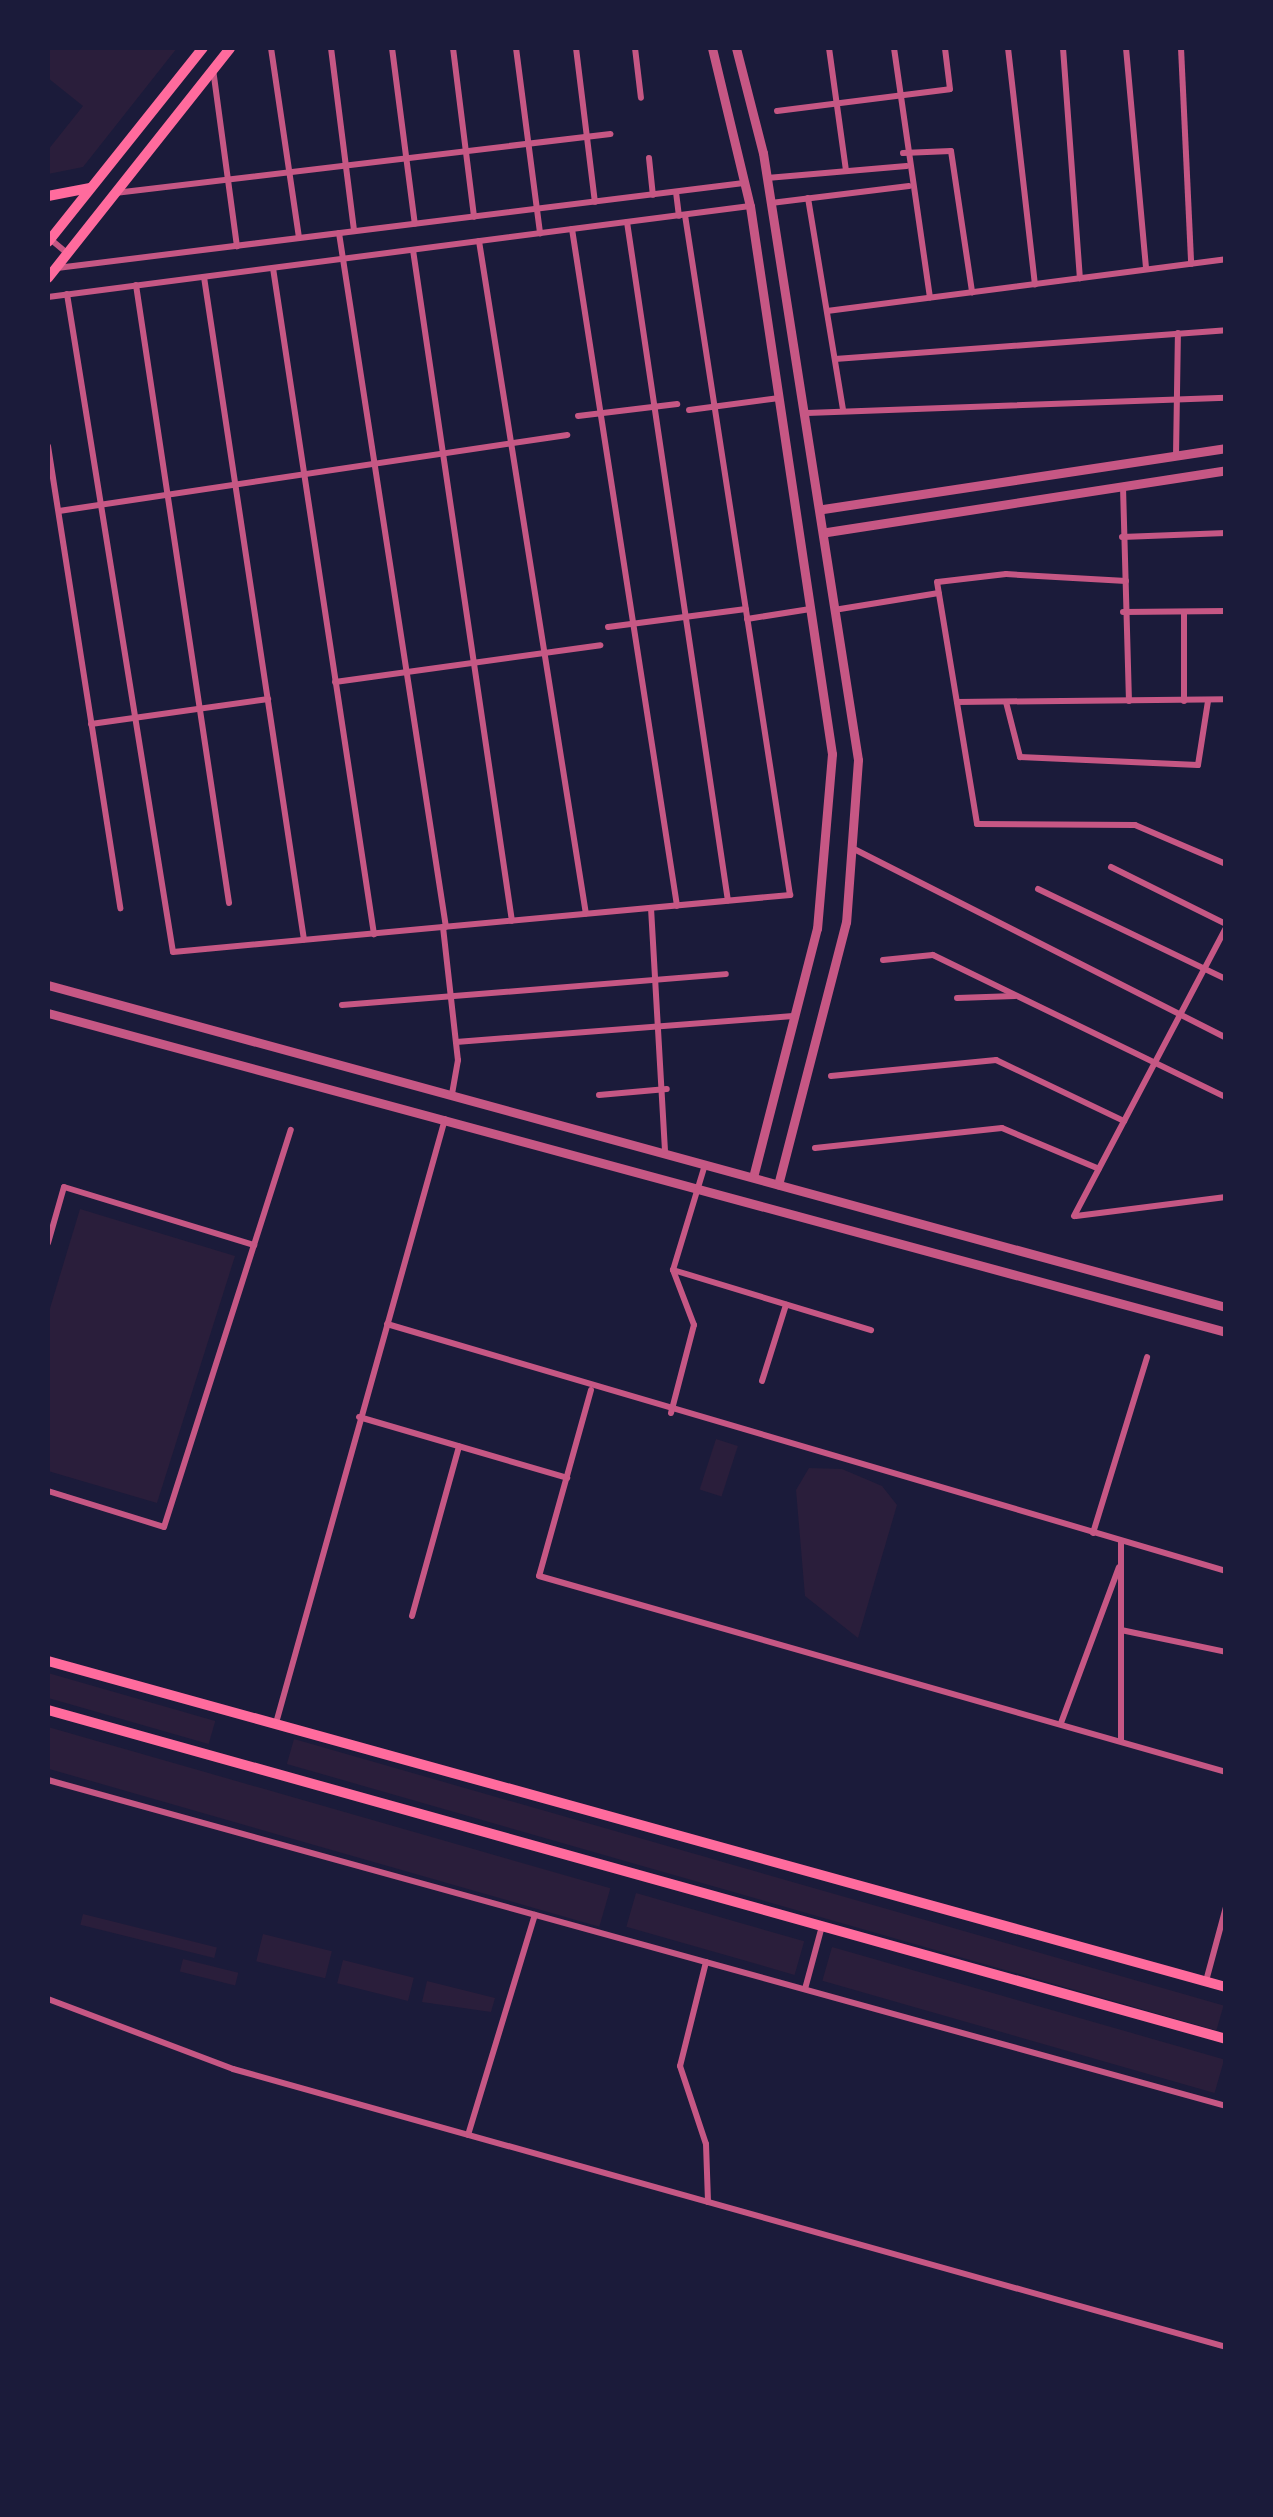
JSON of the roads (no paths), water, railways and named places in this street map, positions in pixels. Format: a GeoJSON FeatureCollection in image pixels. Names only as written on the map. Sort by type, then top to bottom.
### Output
{"type":"FeatureCollection","features":[{"type":"Feature","properties":{"kind":"main road"},"geometry":{"type":"LineString","coordinates":[[48,239],[204,48]]}},
{"type":"Feature","properties":{"kind":"main road"},"geometry":{"type":"LineString","coordinates":[[48,278],[230,48]]}},
{"type":"Feature","properties":{"kind":"main road"},"geometry":{"type":"LineString","coordinates":[[48,196],[91,188]]}},
{"type":"Feature","properties":{"kind":"main road"},"geometry":{"type":"LineString","coordinates":[[48,1661],[1226,1987]]}},
{"type":"Feature","properties":{"kind":"main road"},"geometry":{"type":"LineString","coordinates":[[48,1710],[1226,2038]]}},
{"type":"Feature","properties":{"kind":"street"},"geometry":{"type":"LineString","coordinates":[[271,48],[298,238]]}},
{"type":"Feature","properties":{"kind":"street"},"geometry":{"type":"LineString","coordinates":[[330,48],[354,231]]}},
{"type":"Feature","properties":{"kind":"street"},"geometry":{"type":"LineString","coordinates":[[392,48],[415,224]]}},
{"type":"Feature","properties":{"kind":"street"},"geometry":{"type":"LineString","coordinates":[[453,48],[474,216]]}},
{"type":"Feature","properties":{"kind":"street"},"geometry":{"type":"LineString","coordinates":[[516,48],[540,234]]}},
{"type":"Feature","properties":{"kind":"street"},"geometry":{"type":"LineString","coordinates":[[576,48],[595,202]]}},
{"type":"Feature","properties":{"kind":"street"},"geometry":{"type":"LineString","coordinates":[[635,48],[641,98]]}},
{"type":"Feature","properties":{"kind":"street"},"geometry":{"type":"LineString","coordinates":[[712,48],[746,183],[814,609],[830,818],[796,1016],[753,1177]]}},
{"type":"Feature","properties":{"kind":"street"},"geometry":{"type":"LineString","coordinates":[[736,48],[767,178],[844,634],[858,760],[856,850],[837,962],[778,1184]]}},
{"type":"Feature","properties":{"kind":"street"},"geometry":{"type":"LineString","coordinates":[[829,48],[846,170]]}},
{"type":"Feature","properties":{"kind":"street"},"geometry":{"type":"LineString","coordinates":[[894,48],[902,154],[930,297]]}},
{"type":"Feature","properties":{"kind":"street"},"geometry":{"type":"LineString","coordinates":[[776,111],[950,89],[946,48]]}},
{"type":"Feature","properties":{"kind":"street"},"geometry":{"type":"LineString","coordinates":[[1008,48],[1036,284]]}},
{"type":"Feature","properties":{"kind":"street"},"geometry":{"type":"LineString","coordinates":[[1063,48],[1080,278]]}},
{"type":"Feature","properties":{"kind":"street"},"geometry":{"type":"LineString","coordinates":[[1126,48],[1146,269]]}},
{"type":"Feature","properties":{"kind":"street"},"geometry":{"type":"LineString","coordinates":[[1181,48],[1192,264]]}},
{"type":"Feature","properties":{"kind":"street"},"geometry":{"type":"LineString","coordinates":[[212,68],[238,246]]}},
{"type":"Feature","properties":{"kind":"street"},"geometry":{"type":"LineString","coordinates":[[114,193],[610,134]]}},
{"type":"Feature","properties":{"kind":"street"},"geometry":{"type":"LineString","coordinates":[[902,154],[951,150],[972,292]]}},
{"type":"Feature","properties":{"kind":"street"},"geometry":{"type":"LineString","coordinates":[[649,158],[653,194]]}},
{"type":"Feature","properties":{"kind":"street"},"geometry":{"type":"LineString","coordinates":[[767,178],[906,166]]}},
{"type":"Feature","properties":{"kind":"street"},"geometry":{"type":"LineString","coordinates":[[56,268],[746,183]]}},
{"type":"Feature","properties":{"kind":"street"},"geometry":{"type":"LineString","coordinates":[[48,297],[910,186]]}},
{"type":"Feature","properties":{"kind":"street"},"geometry":{"type":"LineString","coordinates":[[68,294],[173,952],[790,895],[715,406],[676,192]]}},
{"type":"Feature","properties":{"kind":"street"},"geometry":{"type":"LineString","coordinates":[[808,198],[844,409]]}},
{"type":"Feature","properties":{"kind":"street"},"geometry":{"type":"LineString","coordinates":[[628,222],[728,901]]}},
{"type":"Feature","properties":{"kind":"street"},"geometry":{"type":"LineString","coordinates":[[572,229],[677,906]]}},
{"type":"Feature","properties":{"kind":"street"},"geometry":{"type":"LineString","coordinates":[[339,233],[445,927],[456,1042],[452,1094]]}},
{"type":"Feature","properties":{"kind":"street"},"geometry":{"type":"LineString","coordinates":[[48,239],[67,254]]}},
{"type":"Feature","properties":{"kind":"street"},"geometry":{"type":"LineString","coordinates":[[479,241],[586,914]]}},
{"type":"Feature","properties":{"kind":"street"},"geometry":{"type":"LineString","coordinates":[[413,250],[512,921]]}},
{"type":"Feature","properties":{"kind":"street"},"geometry":{"type":"LineString","coordinates":[[827,311],[1226,259]]}},
{"type":"Feature","properties":{"kind":"street"},"geometry":{"type":"LineString","coordinates":[[273,268],[374,934]]}},
{"type":"Feature","properties":{"kind":"street"},"geometry":{"type":"LineString","coordinates":[[204,277],[304,940]]}},
{"type":"Feature","properties":{"kind":"street"},"geometry":{"type":"LineString","coordinates":[[136,286],[229,903]]}},
{"type":"Feature","properties":{"kind":"street"},"geometry":{"type":"LineString","coordinates":[[835,359],[1226,330]]}},
{"type":"Feature","properties":{"kind":"street"},"geometry":{"type":"LineString","coordinates":[[1176,456],[1178,332]]}},
{"type":"Feature","properties":{"kind":"street"},"geometry":{"type":"LineString","coordinates":[[690,410],[781,398]]}},
{"type":"Feature","properties":{"kind":"street"},"geometry":{"type":"LineString","coordinates":[[785,426],[844,409],[1226,398]]}},
{"type":"Feature","properties":{"kind":"street"},"geometry":{"type":"LineString","coordinates":[[578,416],[677,404]]}},
{"type":"Feature","properties":{"kind":"street"},"geometry":{"type":"LineString","coordinates":[[59,511],[567,435]]}},
{"type":"Feature","properties":{"kind":"street"},"geometry":{"type":"LineString","coordinates":[[48,446],[120,908]]}},
{"type":"Feature","properties":{"kind":"street"},"geometry":{"type":"LineString","coordinates":[[823,509],[1226,448]]}},
{"type":"Feature","properties":{"kind":"street"},"geometry":{"type":"LineString","coordinates":[[1091,470],[1095,492]]}},
{"type":"Feature","properties":{"kind":"street"},"geometry":{"type":"LineString","coordinates":[[827,532],[1226,470]]}},
{"type":"Feature","properties":{"kind":"street"},"geometry":{"type":"LineString","coordinates":[[1122,487],[1126,581],[1123,612],[1130,702]]}},
{"type":"Feature","properties":{"kind":"street"},"geometry":{"type":"LineString","coordinates":[[1122,537],[1226,533]]}},
{"type":"Feature","properties":{"kind":"street"},"geometry":{"type":"LineString","coordinates":[[1126,581],[1006,574],[937,582],[977,824],[1135,825],[1226,864]]}},
{"type":"Feature","properties":{"kind":"street"},"geometry":{"type":"LineString","coordinates":[[840,609],[939,593]]}},
{"type":"Feature","properties":{"kind":"street"},"geometry":{"type":"LineString","coordinates":[[608,628],[686,617],[814,609]]}},
{"type":"Feature","properties":{"kind":"street"},"geometry":{"type":"LineString","coordinates":[[1123,612],[1226,611]]}},
{"type":"Feature","properties":{"kind":"street"},"geometry":{"type":"LineString","coordinates":[[1184,612],[1184,701]]}},
{"type":"Feature","properties":{"kind":"street"},"geometry":{"type":"LineString","coordinates":[[818,638],[844,634]]}},
{"type":"Feature","properties":{"kind":"street"},"geometry":{"type":"LineString","coordinates":[[335,682],[600,645]]}},
{"type":"Feature","properties":{"kind":"street"},"geometry":{"type":"LineString","coordinates":[[957,702],[1226,698]]}},
{"type":"Feature","properties":{"kind":"street"},"geometry":{"type":"LineString","coordinates":[[92,724],[268,699]]}},
{"type":"Feature","properties":{"kind":"street"},"geometry":{"type":"LineString","coordinates":[[1006,702],[1020,757],[1198,765],[1208,701]]}},
{"type":"Feature","properties":{"kind":"street"},"geometry":{"type":"LineString","coordinates":[[856,850],[1226,1038]]}},
{"type":"Feature","properties":{"kind":"street"},"geometry":{"type":"LineString","coordinates":[[1111,867],[1226,926],[1074,1216],[1226,1196]]}},
{"type":"Feature","properties":{"kind":"street"},"geometry":{"type":"LineString","coordinates":[[1038,890],[1226,979]]}},
{"type":"Feature","properties":{"kind":"street"},"geometry":{"type":"LineString","coordinates":[[651,908],[667,1089],[665,1152]]}},
{"type":"Feature","properties":{"kind":"street"},"geometry":{"type":"LineString","coordinates":[[882,960],[933,955],[1226,1097]]}},
{"type":"Feature","properties":{"kind":"street"},"geometry":{"type":"LineString","coordinates":[[342,1006],[726,974]]}},
{"type":"Feature","properties":{"kind":"street"},"geometry":{"type":"LineString","coordinates":[[48,985],[1226,1308]]}},
{"type":"Feature","properties":{"kind":"street"},"geometry":{"type":"LineString","coordinates":[[956,998],[1018,996]]}},
{"type":"Feature","properties":{"kind":"street"},"geometry":{"type":"LineString","coordinates":[[48,1013],[698,1185],[1226,1332]]}},
{"type":"Feature","properties":{"kind":"street"},"geometry":{"type":"LineString","coordinates":[[456,1042],[796,1016]]}},
{"type":"Feature","properties":{"kind":"street"},"geometry":{"type":"LineString","coordinates":[[831,1076],[996,1060],[1124,1121]]}},
{"type":"Feature","properties":{"kind":"street"},"geometry":{"type":"LineString","coordinates":[[599,1096],[667,1089]]}},
{"type":"Feature","properties":{"kind":"street"},"geometry":{"type":"LineString","coordinates":[[276,1724],[446,1117]]}},
{"type":"Feature","properties":{"kind":"street"},"geometry":{"type":"LineString","coordinates":[[816,1148],[1002,1128],[1099,1168]]}},
{"type":"Feature","properties":{"kind":"street"},"geometry":{"type":"LineString","coordinates":[[48,1491],[164,1527],[292,1130]]}},
{"type":"Feature","properties":{"kind":"street"},"geometry":{"type":"LineString","coordinates":[[672,1413],[694,1325],[673,1270],[706,1164]]}},
{"type":"Feature","properties":{"kind":"street"},"geometry":{"type":"LineString","coordinates":[[48,1243],[64,1187],[254,1245]]}},
{"type":"Feature","properties":{"kind":"street"},"geometry":{"type":"LineString","coordinates":[[673,1270],[871,1330]]}},
{"type":"Feature","properties":{"kind":"street"},"geometry":{"type":"LineString","coordinates":[[1110,1300],[1116,1277]]}},
{"type":"Feature","properties":{"kind":"street"},"geometry":{"type":"LineString","coordinates":[[762,1380],[786,1305]]}},
{"type":"Feature","properties":{"kind":"street"},"geometry":{"type":"LineString","coordinates":[[387,1324],[591,1390],[1226,1571]]}},
{"type":"Feature","properties":{"kind":"street"},"geometry":{"type":"LineString","coordinates":[[1093,1534],[1147,1357]]}},
{"type":"Feature","properties":{"kind":"street"},"geometry":{"type":"LineString","coordinates":[[591,1390],[539,1576],[1226,1772]]}},
{"type":"Feature","properties":{"kind":"street"},"geometry":{"type":"LineString","coordinates":[[359,1417],[567,1478]]}},
{"type":"Feature","properties":{"kind":"street"},"geometry":{"type":"LineString","coordinates":[[412,1616],[459,1446]]}},
{"type":"Feature","properties":{"kind":"street"},"geometry":{"type":"LineString","coordinates":[[1120,1740],[1121,1542]]}},
{"type":"Feature","properties":{"kind":"street"},"geometry":{"type":"LineString","coordinates":[[1060,1723],[1121,1562]]}},
{"type":"Feature","properties":{"kind":"street"},"geometry":{"type":"LineString","coordinates":[[1121,1630],[1226,1652]]}},
{"type":"Feature","properties":{"kind":"street"},"geometry":{"type":"LineString","coordinates":[[48,1780],[1226,2106]]}},
{"type":"Feature","properties":{"kind":"street"},"geometry":{"type":"LineString","coordinates":[[1205,1982],[1226,1907]]}},
{"type":"Feature","properties":{"kind":"street"},"geometry":{"type":"LineString","coordinates":[[468,2135],[535,1915]]}},
{"type":"Feature","properties":{"kind":"street"},"geometry":{"type":"LineString","coordinates":[[805,1990],[822,1926]]}},
{"type":"Feature","properties":{"kind":"street"},"geometry":{"type":"LineString","coordinates":[[706,1962],[680,2066],[706,2144],[708,2202]]}},
{"type":"Feature","properties":{"kind":"street"},"geometry":{"type":"LineString","coordinates":[[48,1999],[233,2070],[1226,2347]]}}]}
